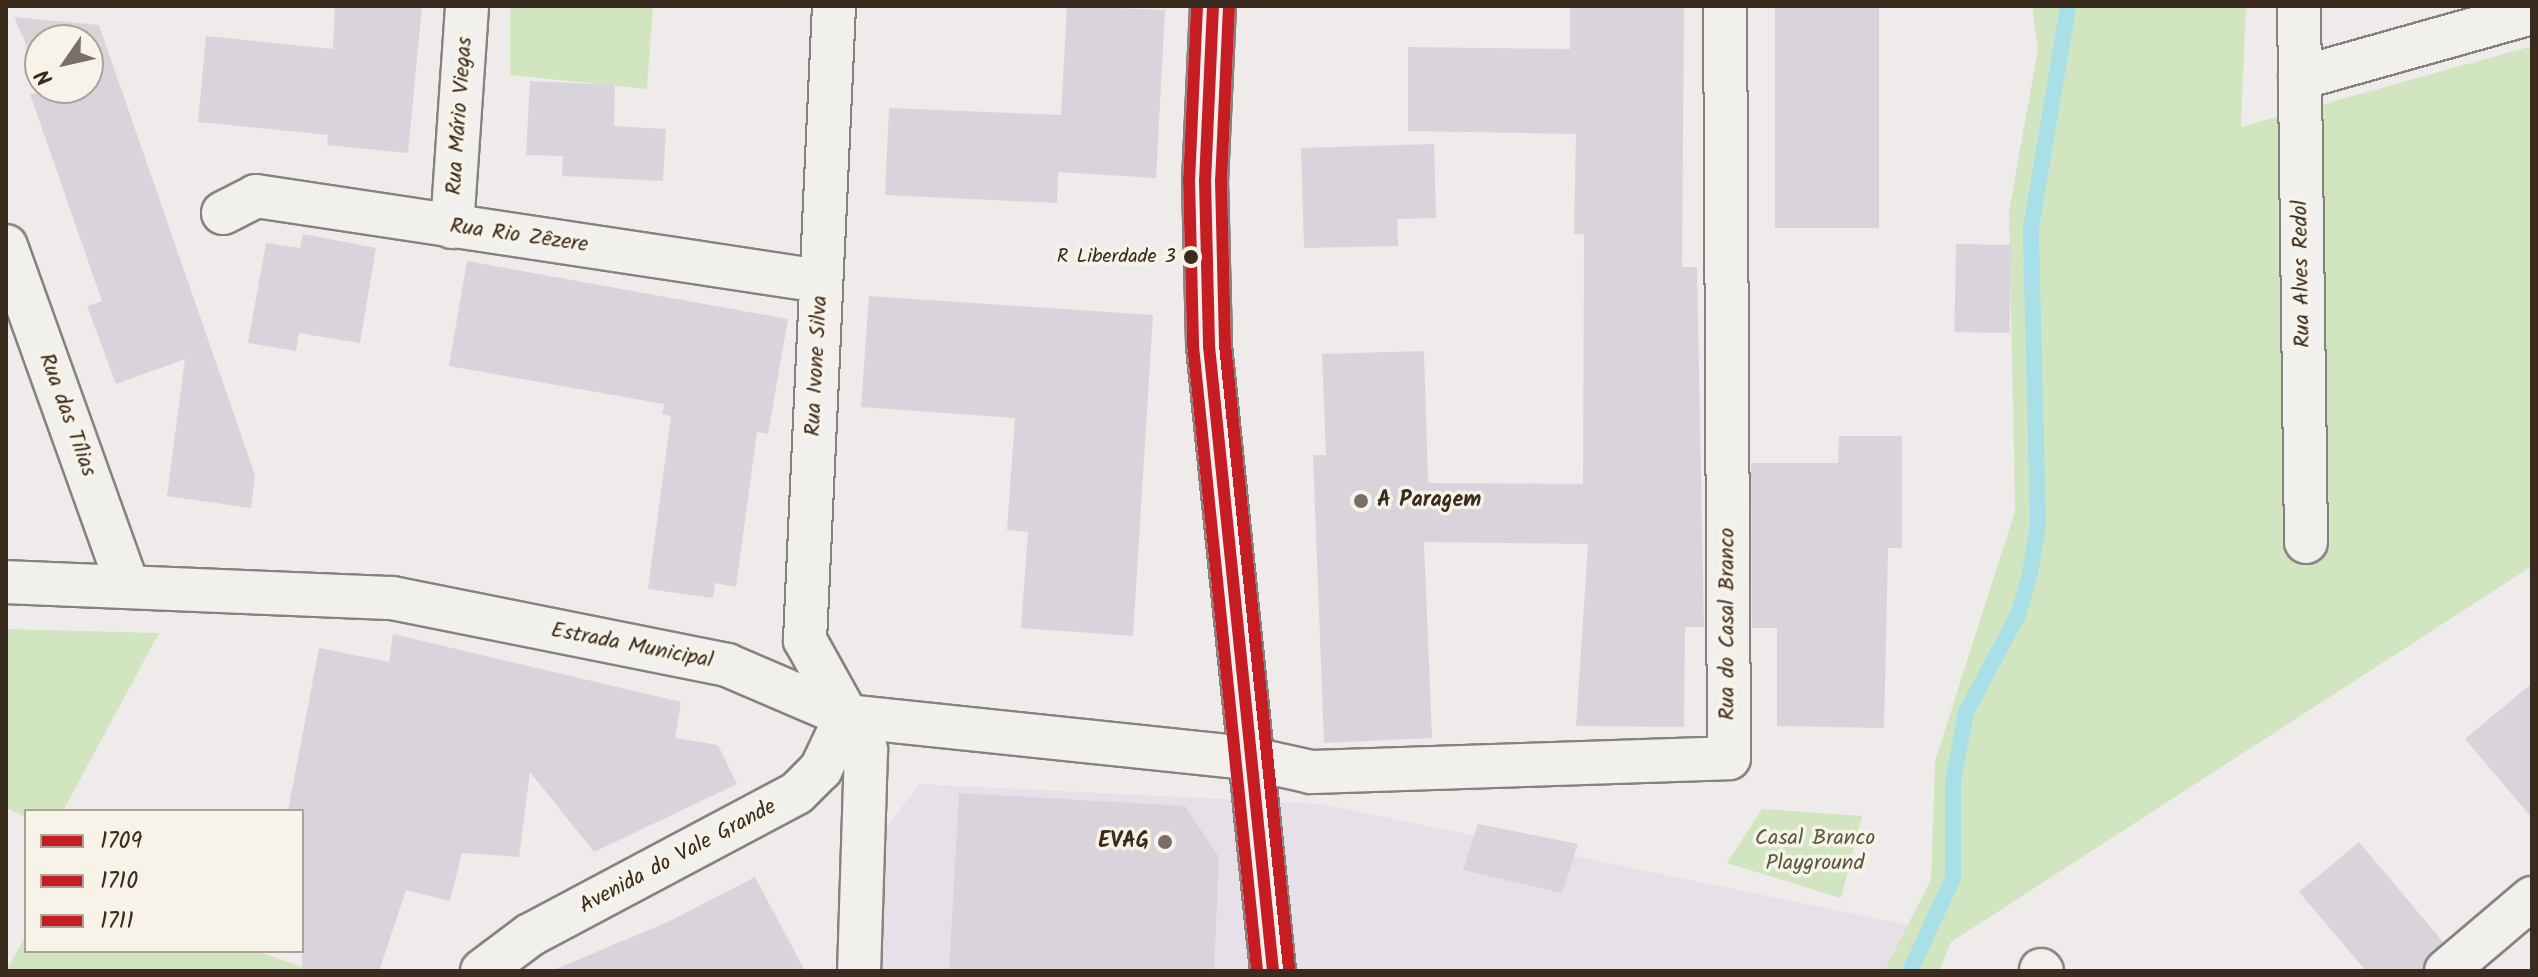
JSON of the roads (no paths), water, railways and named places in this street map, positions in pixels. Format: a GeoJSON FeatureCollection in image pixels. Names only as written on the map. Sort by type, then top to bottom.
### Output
{"type":"FeatureCollection","features":[{"type":"Feature","properties":{"kind":"main road"},"geometry":{"type":"LineString","coordinates":[[1213,6],[1205,180],[1209,346],[1248,758],[1273,971]]}},
{"type":"Feature","properties":{"kind":"street","name":"Rua Mário Viegas"},"geometry":{"type":"LineString","coordinates":[[452,227],[467,6]]}},
{"type":"Feature","properties":{"kind":"street","name":"Rua Ivone Silva"},"geometry":{"type":"LineString","coordinates":[[834,6],[805,640],[866,750],[870,780],[859,971]]}},
{"type":"Feature","properties":{"kind":"street","name":"Rua do Casal Branco"},"geometry":{"type":"LineString","coordinates":[[1248,758],[1311,772],[1729,758],[1725,6]]}},
{"type":"Feature","properties":{"kind":"street","name":"Rua Alves Redol"},"geometry":{"type":"LineString","coordinates":[[2299,6],[2306,542]]}},
{"type":"Feature","properties":{"kind":"street"},"geometry":{"type":"LineString","coordinates":[[2300,78],[2532,13]]}},
{"type":"Feature","properties":{"kind":"street","name":"Rua Rio Zêzere"},"geometry":{"type":"LineString","coordinates":[[223,213],[256,196],[820,281]]}},
{"type":"Feature","properties":{"kind":"street","name":"Rua das Tílias"},"geometry":{"type":"LineString","coordinates":[[6,246],[127,584]]}},
{"type":"Feature","properties":{"kind":"street","name":"Estrada Municipal"},"geometry":{"type":"LineString","coordinates":[[6,582],[127,584],[392,598],[727,665],[846,716],[1248,758]]}},
{"type":"Feature","properties":{"kind":"street","name":"Avenida do Vale Grande"},"geometry":{"type":"LineString","coordinates":[[482,971],[530,935],[797,793],[821,769],[846,716]]}},
{"type":"Feature","properties":{"kind":"street"},"geometry":{"type":"LineString","coordinates":[[2446,971],[2532,898]]}},
{"type":"Feature","properties":{"kind":"waterway"},"geometry":{"type":"LineString","coordinates":[[1910,971],[1953,878],[1953,782],[1966,712],[2018,615],[2030,574],[2038,524],[2031,228],[2068,6]]}},
{"type":"Feature","properties":{"kind":"place","name":"R Liberdade 3"},"geometry":{"type":"Point","coordinates":[1191,257]}},
{"type":"Feature","properties":{"kind":"place","name":"A Paragem"},"geometry":{"type":"Point","coordinates":[1361,501]}},
{"type":"Feature","properties":{"kind":"place","name":"EVAG"},"geometry":{"type":"Point","coordinates":[1165,842]}},
{"type":"Feature","properties":{"kind":"park label","name":"Casal Branco Playground"},"geometry":{"type":"Point","coordinates":[1815,850]}}]}
